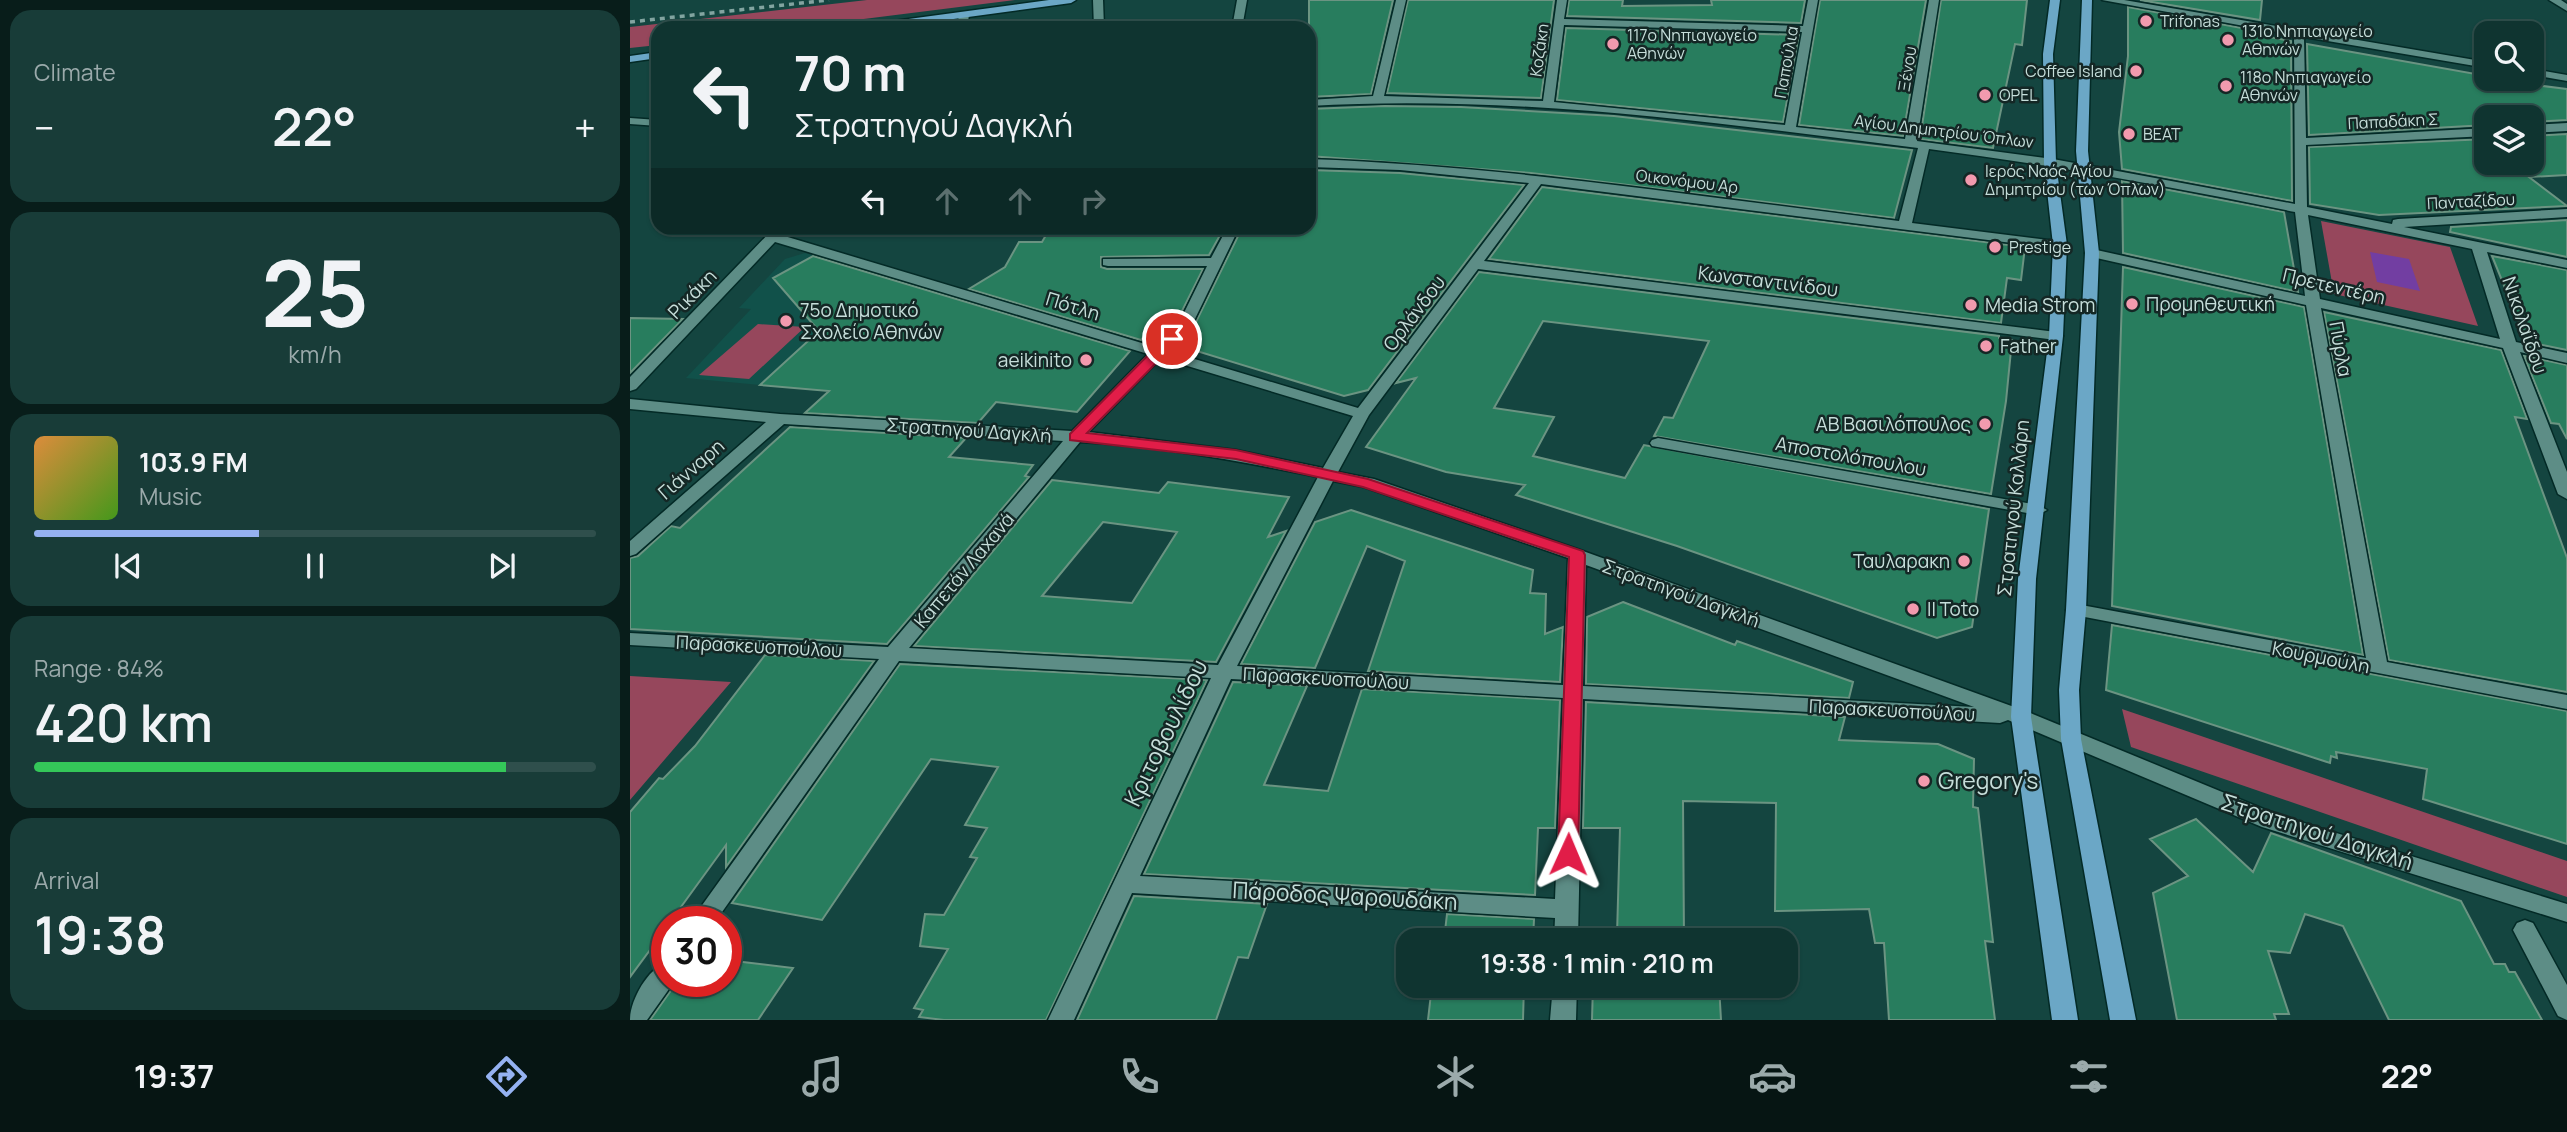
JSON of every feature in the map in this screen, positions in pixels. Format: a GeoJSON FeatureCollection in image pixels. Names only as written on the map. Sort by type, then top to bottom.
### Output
{"type":"FeatureCollection","features":[{"type":"Feature","properties":{"kind":"main road"},"geometry":{"type":"LineString","coordinates":[[918,21],[1071,0]]}},
{"type":"Feature","properties":{"kind":"main road","name":"Στρατηγού Καλλάρη"},"geometry":{"type":"LineString","coordinates":[[2055,0],[2048,54],[2050,163],[2060,245],[2056,336],[2038,510],[2027,579],[2021,717],[2065,1020]]}},
{"type":"Feature","properties":{"kind":"main road"},"geometry":{"type":"LineString","coordinates":[[2087,0],[2084,169],[2092,253],[2070,690],[2071,739],[2123,1020]]}},
{"type":"Feature","properties":{"kind":"main road"},"geometry":{"type":"LineString","coordinates":[[630,59],[651,56]]}},
{"type":"Feature","properties":{"kind":"street"},"geometry":{"type":"LineString","coordinates":[[1098,0],[1099,21]]}},
{"type":"Feature","properties":{"kind":"street"},"geometry":{"type":"LineString","coordinates":[[1238,21],[1242,0]]}},
{"type":"Feature","properties":{"kind":"street"},"geometry":{"type":"LineString","coordinates":[[1378,97],[1401,0]]}},
{"type":"Feature","properties":{"kind":"street","name":"Κοζάκη"},"geometry":{"type":"LineString","coordinates":[[1548,104],[1562,0]]}},
{"type":"Feature","properties":{"kind":"street","name":"Παπούλια"},"geometry":{"type":"LineString","coordinates":[[1790,130],[1813,0]]}},
{"type":"Feature","properties":{"kind":"street","name":"Ξένου"},"geometry":{"type":"LineString","coordinates":[[1910,144],[1934,0]]}},
{"type":"Feature","properties":{"kind":"street"},"geometry":{"type":"LineString","coordinates":[[2107,0],[2474,62]]}},
{"type":"Feature","properties":{"kind":"street"},"geometry":{"type":"LineString","coordinates":[[963,21],[964,15]]}},
{"type":"Feature","properties":{"kind":"street"},"geometry":{"type":"LineString","coordinates":[[1559,22],[1808,29]]}},
{"type":"Feature","properties":{"kind":"street","name":"Πύρλα"},"geometry":{"type":"LineString","coordinates":[[2299,33],[2301,209],[2313,301],[2378,668]]}},
{"type":"Feature","properties":{"kind":"street"},"geometry":{"type":"LineString","coordinates":[[2544,74],[2567,78]]}},
{"type":"Feature","properties":{"kind":"street","name":"Αγίου Δημητρίου Όπλων"},"geometry":{"type":"LineString","coordinates":[[1316,102],[1378,97],[1454,97],[1548,104],[1910,144],[2084,169],[2301,209],[2567,264]]}},
{"type":"Feature","properties":{"kind":"street"},"geometry":{"type":"LineString","coordinates":[[630,121],[651,123]]}},
{"type":"Feature","properties":{"kind":"street"},"geometry":{"type":"LineString","coordinates":[[2544,128],[2567,127]]}},
{"type":"Feature","properties":{"kind":"street","name":"Παπαδάκη Σ"},"geometry":{"type":"LineString","coordinates":[[2302,142],[2474,133]]}},
{"type":"Feature","properties":{"kind":"street"},"geometry":{"type":"LineString","coordinates":[[1905,225],[1924,146]]}},
{"type":"Feature","properties":{"kind":"street","name":"Οικονόμου Αρ"},"geometry":{"type":"LineString","coordinates":[[1316,163],[1401,166],[1538,180],[2060,245]]}},
{"type":"Feature","properties":{"kind":"street","name":"Ορλάνδου"},"geometry":{"type":"LineString","coordinates":[[1328,474],[1363,414],[1538,180]]}},
{"type":"Feature","properties":{"kind":"street","name":"Πανταζίδου"},"geometry":{"type":"LineString","coordinates":[[2377,224],[2567,213]]}},
{"type":"Feature","properties":{"kind":"street","name":"Ρικάκη"},"geometry":{"type":"LineString","coordinates":[[630,386],[773,235]]}},
{"type":"Feature","properties":{"kind":"street","name":"Πότλη"},"geometry":{"type":"LineString","coordinates":[[786,235],[1363,414]]}},
{"type":"Feature","properties":{"kind":"street","name":"Καπετάν Λαχανά"},"geometry":{"type":"LineString","coordinates":[[713,906],[893,654],[1075,437],[1185,325],[1230,235]]}},
{"type":"Feature","properties":{"kind":"street","name":"Νικολαΐδου"},"geometry":{"type":"LineString","coordinates":[[2478,246],[2510,346],[2567,494]]}},
{"type":"Feature","properties":{"kind":"street","name":"Πρετεντέρη"},"geometry":{"type":"LineString","coordinates":[[2092,253],[2567,358]]}},
{"type":"Feature","properties":{"kind":"street"},"geometry":{"type":"LineString","coordinates":[[1108,262],[1217,262]]}},
{"type":"Feature","properties":{"kind":"street","name":"Κωνσταντινίδου"},"geometry":{"type":"LineString","coordinates":[[1475,264],[2056,336]]}},
{"type":"Feature","properties":{"kind":"street","name":"Στρατηγού Δαγκλή"},"geometry":{"type":"LineString","coordinates":[[630,404],[780,419],[1121,439],[1236,455],[1368,483],[1577,555],[2021,717],[2270,821],[2567,913]]}},
{"type":"Feature","properties":{"kind":"street","name":"Γιάνναρη"},"geometry":{"type":"LineString","coordinates":[[630,550],[780,419]]}},
{"type":"Feature","properties":{"kind":"street","name":"Αποστολόπουλου"},"geometry":{"type":"LineString","coordinates":[[1658,443],[2038,510]]}},
{"type":"Feature","properties":{"kind":"street","name":"Κριτοβουλίδου"},"geometry":{"type":"LineString","coordinates":[[1061,1020],[1224,672],[1328,474]]}},
{"type":"Feature","properties":{"kind":"street"},"geometry":{"type":"LineString","coordinates":[[1566,928],[1577,555]]}},
{"type":"Feature","properties":{"kind":"street","name":"Κουρμούλη"},"geometry":{"type":"LineString","coordinates":[[2076,610],[2567,702]]}},
{"type":"Feature","properties":{"kind":"street","name":"Παρασκευοπούλου"},"geometry":{"type":"LineString","coordinates":[[630,639],[2021,717]]}},
{"type":"Feature","properties":{"kind":"street","name":"Πάροδος Ψαρουδάκη"},"geometry":{"type":"LineString","coordinates":[[1123,884],[1567,909]]}},
{"type":"Feature","properties":{"kind":"street"},"geometry":{"type":"LineString","coordinates":[[2525,930],[2567,1009]]}},
{"type":"Feature","properties":{"kind":"street"},"geometry":{"type":"LineString","coordinates":[[633,1020],[651,995]]}},
{"type":"Feature","properties":{"kind":"street"},"geometry":{"type":"LineString","coordinates":[[1563,1020],[1564,998]]}},
{"type":"Feature","properties":{"kind":"shaded area"},"geometry":{"type":"Polygon","coordinates":[[[867,0],[1015,0],[848,21],[683,21],[867,0]]]}},
{"type":"Feature","properties":{"kind":"shaded area"},"geometry":{"type":"Polygon","coordinates":[[[651,25],[651,46],[630,48],[630,27],[651,25]]]}},
{"type":"Feature","properties":{"kind":"shaded area"},"geometry":{"type":"Polygon","coordinates":[[[2321,221],[2450,247],[2478,326],[2334,294],[2321,221]]]}},
{"type":"Feature","properties":{"kind":"shaded area"},"geometry":{"type":"Polygon","coordinates":[[[2370,252],[2409,259],[2420,291],[2377,282],[2370,252]]]}},
{"type":"Feature","properties":{"kind":"shaded area","name":"75ο Δημοτικό Σχολείο Αθηνών"},"geometry":{"type":"Polygon","coordinates":[[[805,253],[951,298],[810,339],[760,385],[686,378],[751,309],[739,308],[785,259],[805,253]]]}},
{"type":"Feature","properties":{"kind":"shaded area"},"geometry":{"type":"Polygon","coordinates":[[[758,324],[805,327],[749,379],[699,375],[758,324]]]}},
{"type":"Feature","properties":{"kind":"shaded area"},"geometry":{"type":"Polygon","coordinates":[[[630,676],[731,682],[630,800],[630,676]]]}},
{"type":"Feature","properties":{"kind":"shaded area"},"geometry":{"type":"Polygon","coordinates":[[[2122,709],[2567,861],[2567,897],[2131,747],[2122,709]]]}},
{"type":"Feature","properties":{"kind":"building"},"geometry":{"type":"Polygon","coordinates":[[[1309,0],[1393,0],[1371,94],[1316,97],[1316,21],[1309,21],[1309,0]]]}},
{"type":"Feature","properties":{"kind":"building"},"geometry":{"type":"Polygon","coordinates":[[[1408,0],[1554,0],[1541,98],[1387,93],[1408,0]]]}},
{"type":"Feature","properties":{"kind":"building"},"geometry":{"type":"Polygon","coordinates":[[[1569,0],[1623,0],[1622,6],[1712,5],[1711,0],[1805,0],[1801,23],[1567,16],[1569,0]]]}},
{"type":"Feature","properties":{"kind":"building"},"geometry":{"type":"Polygon","coordinates":[[[1820,0],[1926,0],[1903,136],[1799,125],[1820,0]]]}},
{"type":"Feature","properties":{"kind":"building"},"geometry":{"type":"Polygon","coordinates":[[[1941,0],[2027,0],[2022,45],[2015,44],[1993,148],[1920,139],[1941,0]]]}},
{"type":"Feature","properties":{"kind":"building"},"geometry":{"type":"Polygon","coordinates":[[[2140,0],[2262,0],[2260,20],[2140,0]]]}},
{"type":"Feature","properties":{"kind":"building"},"geometry":{"type":"Polygon","coordinates":[[[2128,7],[2258,31],[2258,35],[2291,41],[2292,201],[2122,169],[2119,132],[2128,56],[2128,7]]]}},
{"type":"Feature","properties":{"kind":"building"},"geometry":{"type":"Polygon","coordinates":[[[1566,28],[1799,35],[1783,122],[1557,100],[1566,28]]]}},
{"type":"Feature","properties":{"kind":"building"},"geometry":{"type":"Polygon","coordinates":[[[2307,44],[2474,74],[2474,91],[2544,91],[2544,86],[2567,89],[2567,120],[2544,121],[2544,105],[2474,105],[2474,126],[2309,135],[2307,44]]]}},
{"type":"Feature","properties":{"kind":"building"},"geometry":{"type":"Polygon","coordinates":[[[1461,107],[1614,116],[1912,150],[1894,218],[1531,173],[1316,157],[1316,109],[1461,107]]]}},
{"type":"Feature","properties":{"kind":"building"},"geometry":{"type":"Polygon","coordinates":[[[2567,134],[2567,175],[2529,177],[2567,206],[2379,215],[2310,204],[2309,147],[2474,140],[2474,175],[2544,175],[2544,135],[2567,134]]]}},
{"type":"Feature","properties":{"kind":"building"},"geometry":{"type":"Polygon","coordinates":[[[1316,170],[1400,173],[1524,185],[1368,390],[1344,396],[1177,345],[1194,326],[1239,235],[1316,235],[1316,170]]]}},
{"type":"Feature","properties":{"kind":"building"},"geometry":{"type":"Polygon","coordinates":[[[2122,181],[2284,212],[2298,292],[2123,253],[2122,181]]]}},
{"type":"Feature","properties":{"kind":"building"},"geometry":{"type":"Polygon","coordinates":[[[1542,187],[2025,247],[2021,280],[2007,278],[2001,323],[1489,259],[1542,187]]]}},
{"type":"Feature","properties":{"kind":"building"},"geometry":{"type":"Polygon","coordinates":[[[2567,220],[2567,257],[2450,232],[2451,227],[2567,220]]]}},
{"type":"Feature","properties":{"kind":"building"},"geometry":{"type":"Polygon","coordinates":[[[1046,235],[1220,235],[1209,255],[1101,257],[1101,267],[1107,269],[1203,269],[1177,321],[1159,339],[1145,335],[1141,340],[969,289],[1005,267],[1019,242],[1042,242],[1046,235]]]}},
{"type":"Feature","properties":{"kind":"building"},"geometry":{"type":"Polygon","coordinates":[[[813,256],[1130,351],[1077,412],[996,402],[978,423],[805,413],[829,391],[760,385],[819,331],[773,278],[813,256]]]}},
{"type":"Feature","properties":{"kind":"building"},"geometry":{"type":"Polygon","coordinates":[[[2492,256],[2567,270],[2567,350],[2527,342],[2492,256]]]}},
{"type":"Feature","properties":{"kind":"building"},"geometry":{"type":"Polygon","coordinates":[[[2123,267],[2304,307],[2363,655],[2112,606],[2123,267]]]}},
{"type":"Feature","properties":{"kind":"building"},"geometry":{"type":"Polygon","coordinates":[[[1479,272],[1999,336],[2012,340],[2006,401],[1991,494],[1654,436],[1664,417],[1673,418],[1709,341],[1543,321],[1494,408],[1554,417],[1533,456],[1625,478],[1644,445],[1989,509],[1972,627],[1937,638],[1677,546],[1516,495],[1525,485],[1446,472],[1366,447],[1416,378],[1396,383],[1479,272]]]}},
{"type":"Feature","properties":{"kind":"building"},"geometry":{"type":"Polygon","coordinates":[[[2324,312],[2501,350],[2527,419],[2515,417],[2567,558],[2567,692],[2389,660],[2324,312]]]}},
{"type":"Feature","properties":{"kind":"building"},"geometry":{"type":"Polygon","coordinates":[[[630,318],[683,319],[630,373],[630,318]]]}},
{"type":"Feature","properties":{"kind":"building"},"geometry":{"type":"Polygon","coordinates":[[[2524,356],[2567,365],[2567,439],[2559,424],[2551,423],[2524,356]]]}},
{"type":"Feature","properties":{"kind":"building"},"geometry":{"type":"Polygon","coordinates":[[[790,427],[966,438],[949,457],[1033,465],[1025,476],[1029,477],[887,644],[630,629],[630,558],[638,556],[671,526],[680,528],[790,427]]]}},
{"type":"Feature","properties":{"kind":"building"},"geometry":{"type":"Polygon","coordinates":[[[1052,480],[1159,493],[1168,482],[1289,497],[1268,537],[1286,531],[1216,662],[914,646],[1052,480]],[[1103,522],[1042,596],[1132,603],[1177,532],[1103,522]]]}},
{"type":"Feature","properties":{"kind":"building"},"geometry":{"type":"Polygon","coordinates":[[[1351,510],[1533,570],[1530,593],[1546,594],[1545,634],[1563,627],[1560,682],[1368,671],[1405,561],[1367,546],[1315,668],[1241,664],[1315,522],[1351,510]]]}},
{"type":"Feature","properties":{"kind":"building"},"geometry":{"type":"Polygon","coordinates":[[[1623,602],[1735,645],[1737,641],[1853,682],[1849,698],[1586,684],[1587,617],[1623,602]]]}},
{"type":"Feature","properties":{"kind":"building"},"geometry":{"type":"Polygon","coordinates":[[[2112,625],[2567,711],[2567,844],[2423,799],[2427,769],[2336,752],[2337,758],[2331,756],[2330,763],[2106,690],[2112,625]]]}},
{"type":"Feature","properties":{"kind":"building"},"geometry":{"type":"Polygon","coordinates":[[[765,655],[874,661],[726,867],[726,845],[682,906],[651,906],[651,949],[630,977],[630,812],[659,778],[663,779],[695,746],[765,655]]]}},
{"type":"Feature","properties":{"kind":"building"},"geometry":{"type":"Polygon","coordinates":[[[900,664],[1207,680],[1046,1020],[944,1020],[919,1017],[923,1010],[914,1008],[948,949],[920,946],[925,914],[944,915],[977,858],[970,857],[987,828],[965,825],[998,767],[931,759],[822,920],[732,903],[900,664]]]}},
{"type":"Feature","properties":{"kind":"building"},"geometry":{"type":"Polygon","coordinates":[[[1233,682],[1307,686],[1264,785],[1328,791],[1362,689],[1560,700],[1555,828],[1538,828],[1535,895],[1144,874],[1233,682]]]}},
{"type":"Feature","properties":{"kind":"building"},"geometry":{"type":"Polygon","coordinates":[[[1586,702],[1845,717],[1839,740],[1938,744],[1974,759],[1973,807],[1978,808],[1993,942],[1985,941],[1995,1020],[1889,1020],[1884,943],[1875,943],[1869,909],[1775,911],[1776,803],[1683,801],[1684,928],[1617,928],[1620,828],[1583,828],[1586,702]]]}},
{"type":"Feature","properties":{"kind":"building"},"geometry":{"type":"Polygon","coordinates":[[[2196,819],[2253,872],[2271,833],[2461,901],[2494,964],[2505,964],[2509,972],[2515,972],[2542,1020],[2389,1020],[2343,926],[2305,914],[2290,953],[2268,951],[2289,1014],[2274,1014],[2276,1020],[2177,1020],[2153,893],[2188,876],[2150,839],[2196,819]]]}},
{"type":"Feature","properties":{"kind":"building"},"geometry":{"type":"Polygon","coordinates":[[[1134,896],[1267,904],[1248,958],[1238,957],[1216,1020],[1077,1020],[1134,896]]]}},
{"type":"Feature","properties":{"kind":"building"},"geometry":{"type":"Polygon","coordinates":[[[1447,914],[1534,919],[1534,928],[1445,928],[1447,914]]]}},
{"type":"Feature","properties":{"kind":"building"},"geometry":{"type":"Polygon","coordinates":[[[742,962],[793,968],[758,1020],[650,1020],[666,997],[742,997],[742,962]]]}},
{"type":"Feature","properties":{"kind":"building"},"geometry":{"type":"Polygon","coordinates":[[[1431,998],[1524,998],[1523,1020],[1428,1020],[1431,998]]]}},
{"type":"Feature","properties":{"kind":"building"},"geometry":{"type":"Polygon","coordinates":[[[1593,998],[1720,998],[1721,1020],[1592,1020],[1593,998]]]}},
{"type":"Feature","properties":{"kind":"railway"},"geometry":{"type":"LineString","coordinates":[[630,22],[829,0]]}},
{"type":"Feature","properties":{"kind":"place","name":"Trifonas"},"geometry":{"type":"Point","coordinates":[2146,21]}},
{"type":"Feature","properties":{"kind":"place","name":"131ο Νηπιαγωγείο Αθηνών"},"geometry":{"type":"Point","coordinates":[2228,40]}},
{"type":"Feature","properties":{"kind":"place","name":"117ο Νηπιαγωγείο Αθηνών"},"geometry":{"type":"Point","coordinates":[1613,44]}},
{"type":"Feature","properties":{"kind":"place","name":"Coffee Island"},"geometry":{"type":"Point","coordinates":[2136,71]}},
{"type":"Feature","properties":{"kind":"place","name":"118ο Νηπιαγωγείο Αθηνών"},"geometry":{"type":"Point","coordinates":[2226,86]}},
{"type":"Feature","properties":{"kind":"place","name":"OPEL"},"geometry":{"type":"Point","coordinates":[1985,95]}},
{"type":"Feature","properties":{"kind":"place","name":"ΒΕΑΤ"},"geometry":{"type":"Point","coordinates":[2129,134]}},
{"type":"Feature","properties":{"kind":"place","name":"Ιερός Ναός Αγίου Δημητρίου (των Όπλων)"},"geometry":{"type":"Point","coordinates":[1971,180]}},
{"type":"Feature","properties":{"kind":"place","name":"Prestige"},"geometry":{"type":"Point","coordinates":[1995,247]}},
{"type":"Feature","properties":{"kind":"place","name":"Προμηθευτική"},"geometry":{"type":"Point","coordinates":[2132,304]}},
{"type":"Feature","properties":{"kind":"place","name":"Media Strom"},"geometry":{"type":"Point","coordinates":[1971,305]}},
{"type":"Feature","properties":{"kind":"place","name":"75ο Δημοτικό Σχολείο Αθηνών"},"geometry":{"type":"Point","coordinates":[786,321]}},
{"type":"Feature","properties":{"kind":"place","name":"Father"},"geometry":{"type":"Point","coordinates":[1986,346]}},
{"type":"Feature","properties":{"kind":"place","name":"aeikinito"},"geometry":{"type":"Point","coordinates":[1086,360]}},
{"type":"Feature","properties":{"kind":"place","name":"AB Βασιλόπουλος"},"geometry":{"type":"Point","coordinates":[1985,424]}},
{"type":"Feature","properties":{"kind":"place","name":"Ταυλαρακη"},"geometry":{"type":"Point","coordinates":[1964,561]}},
{"type":"Feature","properties":{"kind":"place","name":"Il Toto"},"geometry":{"type":"Point","coordinates":[1913,609]}},
{"type":"Feature","properties":{"kind":"place","name":"Gregory's"},"geometry":{"type":"Point","coordinates":[1924,781]}},
{"type":"Feature","properties":{"kind":"route"},"geometry":{"type":"LineString","coordinates":[[1172,339],[1075,437],[1121,439],[1236,455],[1368,483],[1577,555],[1568,854]]}}]}
